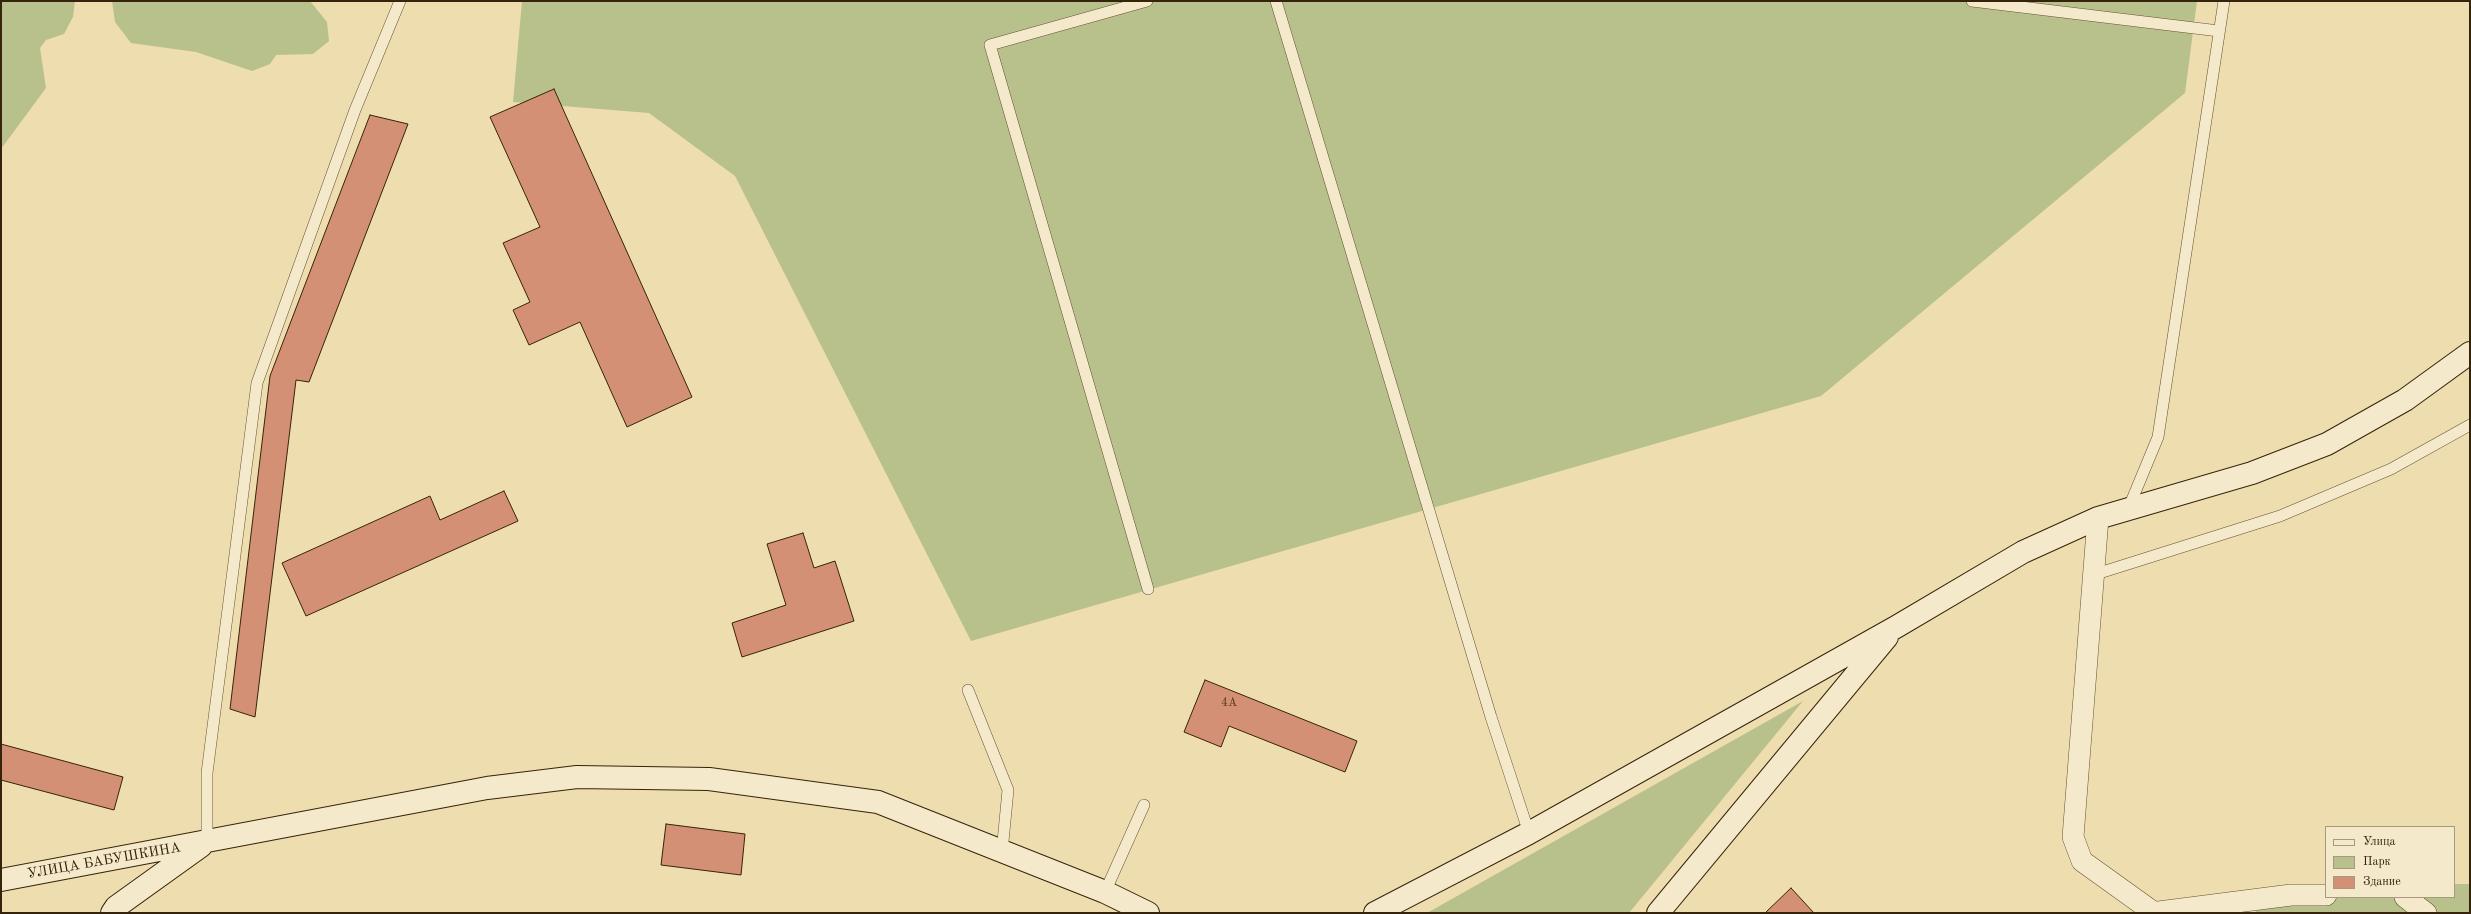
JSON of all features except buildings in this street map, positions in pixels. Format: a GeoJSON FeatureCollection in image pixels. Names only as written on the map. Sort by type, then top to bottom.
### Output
{"type":"FeatureCollection","features":[{"type":"Feature","properties":{"kind":"main road"},"geometry":{"type":"LineString","coordinates":[[1375,913],[1529,833],[1896,627],[2024,552],[2098,518],[2129,507],[2252,473],[2327,444],[2405,400],[2470,353]]}},
{"type":"Feature","properties":{"kind":"main road"},"geometry":{"type":"LineString","coordinates":[[1658,913],[1896,627]]}},
{"type":"Feature","properties":{"kind":"main road","name":"УЛИЦА БАБУШКИНА"},"geometry":{"type":"LineString","coordinates":[[1,880],[487,788],[577,777],[709,779],[878,802],[1105,892],[1148,913]]}},
{"type":"Feature","properties":{"kind":"main road"},"geometry":{"type":"LineString","coordinates":[[112,913],[116,907],[207,842]]}},
{"type":"Feature","properties":{"kind":"street"},"geometry":{"type":"LineString","coordinates":[[2098,518],[2073,837],[2082,862],[2152,912],[2195,910],[2291,895],[2325,895]]}},
{"type":"Feature","properties":{"kind":"street"},"geometry":{"type":"LineString","coordinates":[[2406,898],[2426,913]]}},
{"type":"Feature","properties":{"kind":"lane"},"geometry":{"type":"LineString","coordinates":[[207,842],[207,773],[257,383],[355,110],[400,1]]}},
{"type":"Feature","properties":{"kind":"lane"},"geometry":{"type":"LineString","coordinates":[[1148,1],[990,45],[1148,589]]}},
{"type":"Feature","properties":{"kind":"lane"},"geometry":{"type":"LineString","coordinates":[[1276,1],[1486,702],[1529,833]]}},
{"type":"Feature","properties":{"kind":"lane"},"geometry":{"type":"LineString","coordinates":[[1972,1],[2219,31]]}},
{"type":"Feature","properties":{"kind":"lane"},"geometry":{"type":"LineString","coordinates":[[2129,507],[2158,437],[2224,1]]}},
{"type":"Feature","properties":{"kind":"lane"},"geometry":{"type":"LineString","coordinates":[[2094,575],[2280,516],[2391,469],[2470,424]]}},
{"type":"Feature","properties":{"kind":"lane"},"geometry":{"type":"LineString","coordinates":[[968,690],[1008,790],[1002,852]]}},
{"type":"Feature","properties":{"kind":"lane"},"geometry":{"type":"LineString","coordinates":[[1105,892],[1144,805]]}},
{"type":"Feature","properties":{"kind":"green space"},"geometry":{"type":"Polygon","coordinates":[[[1,1],[75,1],[73,17],[64,34],[46,40],[40,48],[46,88],[1,149],[1,1]]]}},
{"type":"Feature","properties":{"kind":"green space"},"geometry":{"type":"Polygon","coordinates":[[[112,1],[310,1],[327,22],[329,41],[313,54],[276,55],[270,64],[252,71],[196,52],[131,43],[115,22],[112,1]]]}},
{"type":"Feature","properties":{"kind":"green space"},"geometry":{"type":"Polygon","coordinates":[[[522,1],[2197,1],[2185,93],[1821,396],[971,641],[735,176],[649,113],[513,102],[522,1]]]}},
{"type":"Feature","properties":{"kind":"green space"},"geometry":{"type":"Polygon","coordinates":[[[1803,701],[1629,913],[1427,913],[1803,701]]]}},
{"type":"Feature","properties":{"kind":"green space"},"geometry":{"type":"Polygon","coordinates":[[[2455,884],[2470,884],[2470,913],[2255,913],[2274,886],[2325,885],[2325,898],[2455,898],[2455,884]]]}}]}
